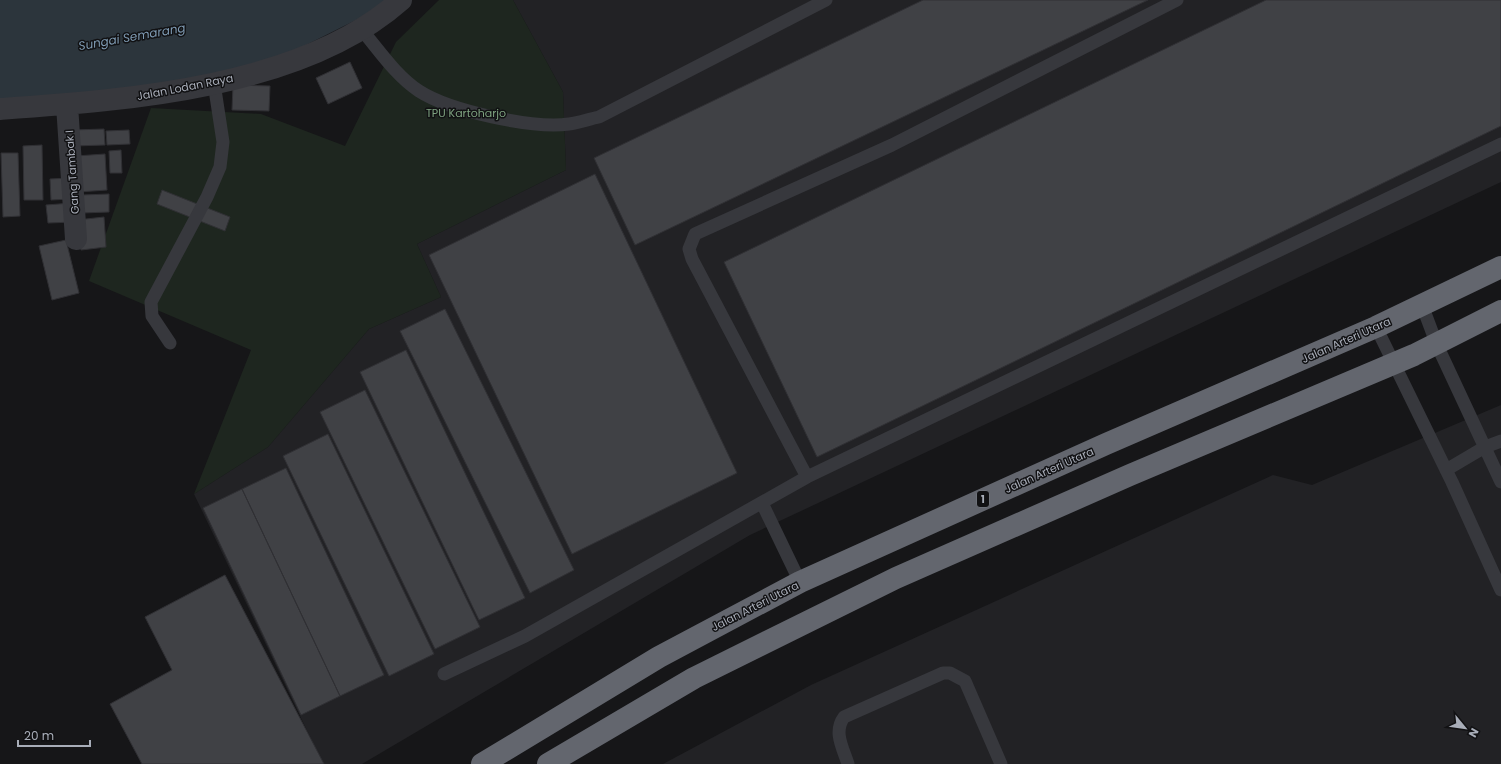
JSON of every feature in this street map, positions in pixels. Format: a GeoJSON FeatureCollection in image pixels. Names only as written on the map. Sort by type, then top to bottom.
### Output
{"type":"FeatureCollection","features":[{"type":"Feature","properties":{"kind":"highway","name":"Jalan Arteri Utara"},"geometry":{"type":"LineString","coordinates":[[482,764],[796,572],[1106,444],[1376,327],[1501,267]]}},
{"type":"Feature","properties":{"kind":"highway"},"geometry":{"type":"LineString","coordinates":[[548,764],[694,678],[896,578],[1130,475],[1437,345],[1501,311]]}},
{"type":"Feature","properties":{"kind":"street","name":"Jalan Lodan Raya"},"geometry":{"type":"LineString","coordinates":[[0,109],[122,100],[214,83],[298,60],[361,30],[401,0]]}},
{"type":"Feature","properties":{"kind":"street","name":"Gang Tambak I"},"geometry":{"type":"LineString","coordinates":[[67,105],[76,239]]}},
{"type":"Feature","properties":{"kind":"lane"},"geometry":{"type":"LineString","coordinates":[[361,30],[403,78],[419,91],[434,100],[459,108],[526,123],[568,124],[599,117],[826,0]]}},
{"type":"Feature","properties":{"kind":"lane"},"geometry":{"type":"LineString","coordinates":[[808,477],[692,259],[689,249],[695,234],[892,145],[1177,0]]}},
{"type":"Feature","properties":{"kind":"lane"},"geometry":{"type":"LineString","coordinates":[[170,343],[152,316],[151,302],[220,167],[223,142],[214,83]]}},
{"type":"Feature","properties":{"kind":"lane"},"geometry":{"type":"LineString","coordinates":[[444,674],[525,636],[808,477],[1501,144]]}},
{"type":"Feature","properties":{"kind":"lane"},"geometry":{"type":"LineString","coordinates":[[1422,305],[1437,345],[1501,482]]}},
{"type":"Feature","properties":{"kind":"lane"},"geometry":{"type":"LineString","coordinates":[[1376,327],[1446,470],[1501,590]]}},
{"type":"Feature","properties":{"kind":"lane"},"geometry":{"type":"LineString","coordinates":[[1446,470],[1485,447],[1501,441]]}},
{"type":"Feature","properties":{"kind":"lane"},"geometry":{"type":"LineString","coordinates":[[762,503],[796,572]]}},
{"type":"Feature","properties":{"kind":"lane"},"geometry":{"type":"LineString","coordinates":[[848,764],[838,736],[840,724],[844,717],[943,674],[950,673],[965,681],[1001,764]]}},
{"type":"Feature","properties":{"kind":"shaded area"},"geometry":{"type":"Polygon","coordinates":[[[513,0],[1501,0],[1501,182],[750,535],[362,764],[323,764],[194,494],[268,447],[369,329],[441,297],[417,244],[566,170],[563,92],[513,0]]]}},
{"type":"Feature","properties":{"kind":"shaded area"},"geometry":{"type":"Polygon","coordinates":[[[1501,405],[1501,764],[663,764],[811,685],[1273,475],[1312,485],[1501,405]]]}},
{"type":"Feature","properties":{"kind":"green space","name":"TPU Kartoharjo"},"geometry":{"type":"Polygon","coordinates":[[[439,0],[513,0],[563,92],[566,170],[417,244],[441,297],[369,329],[268,447],[194,494],[251,350],[89,281],[151,108],[261,114],[345,146],[396,42],[439,0]]]}},
{"type":"Feature","properties":{"kind":"water","name":"Sungai Semarang"},"geometry":{"type":"Polygon","coordinates":[[[0,0],[389,0],[384,6],[282,57],[226,73],[79,97],[0,102],[0,0]]]}},
{"type":"Feature","properties":{"kind":"building"},"geometry":{"type":"Polygon","coordinates":[[[923,0],[1148,0],[635,245],[594,158],[923,0]]]}},
{"type":"Feature","properties":{"kind":"building"},"geometry":{"type":"Polygon","coordinates":[[[1266,0],[1501,0],[1501,126],[817,457],[724,262],[1266,0]]]}},
{"type":"Feature","properties":{"kind":"building"},"geometry":{"type":"Polygon","coordinates":[[[350,62],[362,88],[328,104],[316,78],[350,62]]]}},
{"type":"Feature","properties":{"kind":"building"},"geometry":{"type":"Polygon","coordinates":[[[233,85],[270,86],[269,111],[232,110],[233,85]]]}},
{"type":"Feature","properties":{"kind":"building"},"geometry":{"type":"Polygon","coordinates":[[[104,129],[105,145],[73,146],[73,130],[104,129]]]}},
{"type":"Feature","properties":{"kind":"building"},"geometry":{"type":"Polygon","coordinates":[[[129,130],[130,144],[107,145],[106,131],[129,130]]]}},
{"type":"Feature","properties":{"kind":"building"},"geometry":{"type":"Polygon","coordinates":[[[42,145],[43,200],[24,200],[23,146],[42,145]]]}},
{"type":"Feature","properties":{"kind":"building"},"geometry":{"type":"Polygon","coordinates":[[[121,150],[122,173],[110,173],[109,151],[121,150]]]}},
{"type":"Feature","properties":{"kind":"building"},"geometry":{"type":"Polygon","coordinates":[[[1,153],[18,153],[20,216],[3,217],[1,153]]]}},
{"type":"Feature","properties":{"kind":"building"},"geometry":{"type":"Polygon","coordinates":[[[105,154],[107,190],[78,192],[76,156],[105,154]]]}},
{"type":"Feature","properties":{"kind":"building"},"geometry":{"type":"Polygon","coordinates":[[[595,174],[737,473],[572,554],[429,255],[595,174]]]}},
{"type":"Feature","properties":{"kind":"building"},"geometry":{"type":"Polygon","coordinates":[[[70,178],[71,199],[51,200],[50,179],[70,178]]]}},
{"type":"Feature","properties":{"kind":"building"},"geometry":{"type":"Polygon","coordinates":[[[162,190],[230,217],[225,231],[157,204],[162,190]]]}},
{"type":"Feature","properties":{"kind":"building"},"geometry":{"type":"Polygon","coordinates":[[[109,194],[109,212],[82,213],[82,195],[109,194]]]}},
{"type":"Feature","properties":{"kind":"building"},"geometry":{"type":"Polygon","coordinates":[[[72,203],[73,222],[48,223],[46,205],[72,203]]]}},
{"type":"Feature","properties":{"kind":"building"},"geometry":{"type":"Polygon","coordinates":[[[104,217],[106,247],[81,250],[77,220],[104,217]]]}},
{"type":"Feature","properties":{"kind":"building"},"geometry":{"type":"Polygon","coordinates":[[[66,240],[79,293],[52,300],[39,246],[66,240]]]}},
{"type":"Feature","properties":{"kind":"building"},"geometry":{"type":"Polygon","coordinates":[[[445,309],[574,570],[530,593],[400,331],[445,309]]]}},
{"type":"Feature","properties":{"kind":"building"},"geometry":{"type":"Polygon","coordinates":[[[406,350],[525,598],[479,620],[360,372],[406,350]]]}},
{"type":"Feature","properties":{"kind":"building"},"geometry":{"type":"Polygon","coordinates":[[[365,390],[480,627],[435,649],[320,412],[365,390]]]}},
{"type":"Feature","properties":{"kind":"building"},"geometry":{"type":"Polygon","coordinates":[[[328,434],[434,654],[389,676],[283,456],[328,434]]]}},
{"type":"Feature","properties":{"kind":"building"},"geometry":{"type":"Polygon","coordinates":[[[286,468],[384,675],[340,696],[242,489],[286,468]]]}},
{"type":"Feature","properties":{"kind":"building"},"geometry":{"type":"Polygon","coordinates":[[[242,489],[340,696],[301,715],[203,508],[242,489]]]}},
{"type":"Feature","properties":{"kind":"building"},"geometry":{"type":"Polygon","coordinates":[[[225,575],[324,764],[142,764],[110,704],[172,670],[145,617],[225,575]]]}}]}
